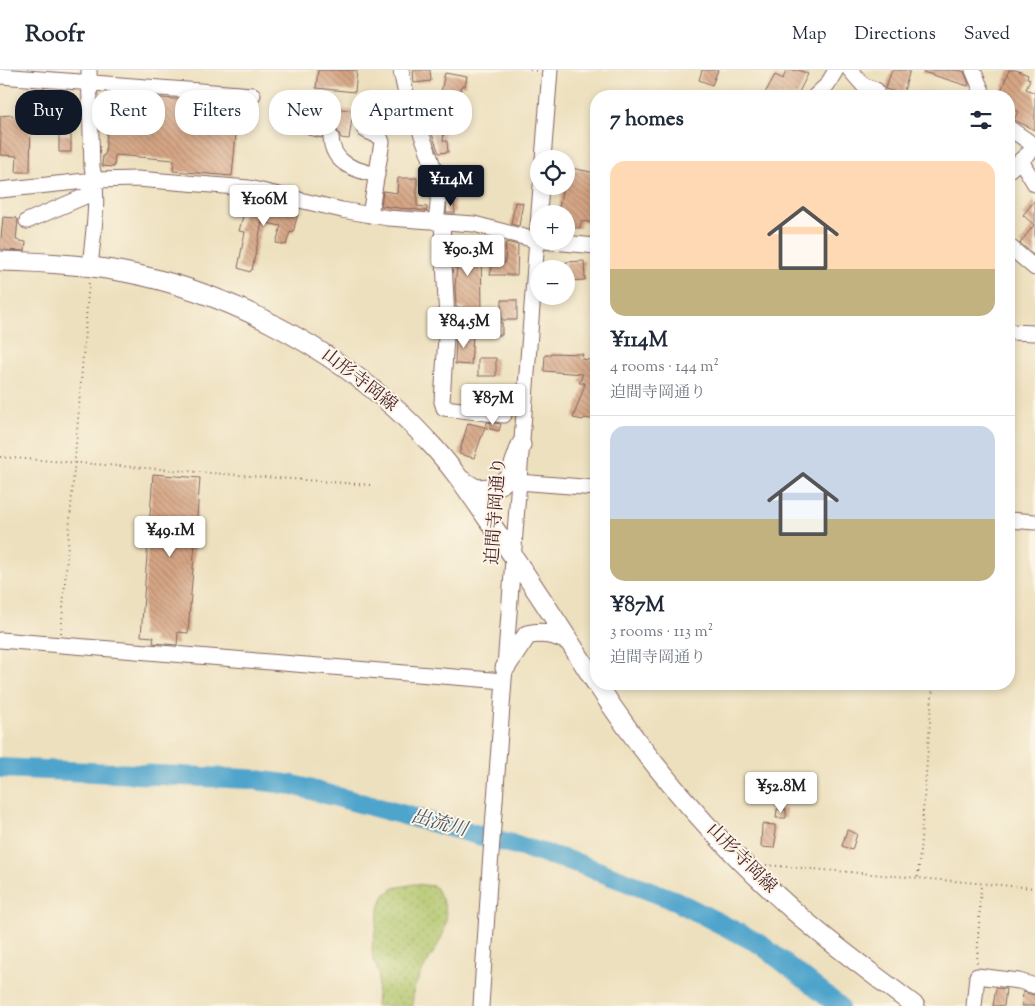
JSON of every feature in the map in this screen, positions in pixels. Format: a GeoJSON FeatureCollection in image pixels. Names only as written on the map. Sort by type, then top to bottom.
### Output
{"type":"FeatureCollection","features":[{"type":"Feature","properties":{"kind":"main road","name":"山形寺岡線"},"geometry":{"type":"LineString","coordinates":[[0,261],[90,266],[125,272],[221,300],[271,323],[313,346],[348,370],[392,405],[428,441],[461,480],[590,672]]}},
{"type":"Feature","properties":{"kind":"main road"},"geometry":{"type":"LineString","coordinates":[[461,480],[476,489],[491,488],[501,484],[510,476],[521,445]]}},
{"type":"Feature","properties":{"kind":"main road"},"geometry":{"type":"LineString","coordinates":[[504,675],[527,635],[539,632],[556,634],[569,641]]}},
{"type":"Feature","properties":{"kind":"main road","name":"山形寺岡線"},"geometry":{"type":"LineString","coordinates":[[602,690],[637,742],[667,779],[702,821],[743,863],[795,912],[837,947],[915,1006]]}},
{"type":"Feature","properties":{"kind":"street"},"geometry":{"type":"LineString","coordinates":[[401,70],[406,96],[426,143],[434,174],[438,201],[448,320],[442,402],[444,408],[504,415]]}},
{"type":"Feature","properties":{"kind":"street"},"geometry":{"type":"LineString","coordinates":[[544,150],[550,70]]}},
{"type":"Feature","properties":{"kind":"street"},"geometry":{"type":"LineString","coordinates":[[822,90],[836,70]]}},
{"type":"Feature","properties":{"kind":"street"},"geometry":{"type":"LineString","coordinates":[[850,70],[863,85],[876,90]]}},
{"type":"Feature","properties":{"kind":"street"},"geometry":{"type":"LineString","coordinates":[[973,70],[981,90]]}},
{"type":"Feature","properties":{"kind":"street"},"geometry":{"type":"LineString","coordinates":[[0,76],[89,76],[210,90]]}},
{"type":"Feature","properties":{"kind":"street"},"geometry":{"type":"LineString","coordinates":[[89,76],[92,167],[95,186],[90,266]]}},
{"type":"Feature","properties":{"kind":"street"},"geometry":{"type":"LineString","coordinates":[[1015,132],[1035,147],[1015,166],[1035,184]]}},
{"type":"Feature","properties":{"kind":"street"},"geometry":{"type":"LineString","coordinates":[[370,214],[382,142],[380,137],[376,135]]}},
{"type":"Feature","properties":{"kind":"street"},"geometry":{"type":"LineString","coordinates":[[330,137],[335,155],[345,165],[377,175]]}},
{"type":"Feature","properties":{"kind":"street"},"geometry":{"type":"LineString","coordinates":[[0,190],[95,186],[137,179],[249,188],[342,210],[388,218],[474,224],[530,239]]}},
{"type":"Feature","properties":{"kind":"street"},"geometry":{"type":"LineString","coordinates":[[27,221],[95,186]]}},
{"type":"Feature","properties":{"kind":"street"},"geometry":{"type":"LineString","coordinates":[[575,244],[590,245]]}},
{"type":"Feature","properties":{"kind":"street","name":"迫間寺岡通り"},"geometry":{"type":"LineString","coordinates":[[481,1006],[518,482],[538,250]]}},
{"type":"Feature","properties":{"kind":"street"},"geometry":{"type":"LineString","coordinates":[[1015,251],[1035,268]]}},
{"type":"Feature","properties":{"kind":"street"},"geometry":{"type":"LineString","coordinates":[[1015,332],[1035,333]]}},
{"type":"Feature","properties":{"kind":"street"},"geometry":{"type":"LineString","coordinates":[[518,482],[590,488]]}},
{"type":"Feature","properties":{"kind":"street"},"geometry":{"type":"LineString","coordinates":[[1015,520],[1035,522]]}},
{"type":"Feature","properties":{"kind":"street"},"geometry":{"type":"LineString","coordinates":[[0,640],[504,675]]}},
{"type":"Feature","properties":{"kind":"street"},"geometry":{"type":"LineString","coordinates":[[974,1006],[976,976],[1035,986]]}},
{"type":"Feature","properties":{"kind":"path"},"geometry":{"type":"LineString","coordinates":[[60,645],[90,266]]}},
{"type":"Feature","properties":{"kind":"path"},"geometry":{"type":"LineString","coordinates":[[0,457],[371,485]]}},
{"type":"Feature","properties":{"kind":"path"},"geometry":{"type":"LineString","coordinates":[[918,877],[933,690]]}},
{"type":"Feature","properties":{"kind":"path"},"geometry":{"type":"LineString","coordinates":[[743,863],[1035,888]]}},
{"type":"Feature","properties":{"kind":"path"},"geometry":{"type":"LineString","coordinates":[[976,976],[981,884]]}},
{"type":"Feature","properties":{"kind":"green space"},"geometry":{"type":"Polygon","coordinates":[[[414,884],[434,886],[443,901],[446,914],[445,926],[441,938],[414,989],[413,1006],[376,1006],[379,973],[373,959],[372,948],[380,905],[385,895],[394,888],[414,884]]]}},
{"type":"Feature","properties":{"kind":"building"},"geometry":{"type":"Polygon","coordinates":[[[318,70],[357,70],[355,90],[351,92],[316,88],[318,70]]]}},
{"type":"Feature","properties":{"kind":"building"},"geometry":{"type":"Polygon","coordinates":[[[413,70],[430,70],[431,81],[414,83],[413,70]]]}},
{"type":"Feature","properties":{"kind":"building"},"geometry":{"type":"Polygon","coordinates":[[[702,70],[718,70],[712,85],[699,80],[702,70]]]}},
{"type":"Feature","properties":{"kind":"building"},"geometry":{"type":"Polygon","coordinates":[[[786,70],[799,70],[808,74],[800,90],[767,90],[775,75],[783,79],[786,70]]]}},
{"type":"Feature","properties":{"kind":"building"},"geometry":{"type":"Polygon","coordinates":[[[892,70],[910,70],[904,90],[885,89],[892,70]]]}},
{"type":"Feature","properties":{"kind":"building"},"geometry":{"type":"Polygon","coordinates":[[[923,70],[958,70],[964,72],[969,84],[968,86],[923,72],[923,70]]]}},
{"type":"Feature","properties":{"kind":"building"},"geometry":{"type":"Polygon","coordinates":[[[1009,70],[1016,70],[1028,75],[1027,78],[1030,79],[1026,89],[1035,93],[1035,130],[1015,120],[1018,111],[1015,111],[1015,90],[1001,90],[1009,70]]]}},
{"type":"Feature","properties":{"kind":"building"},"geometry":{"type":"Polygon","coordinates":[[[445,73],[467,77],[465,86],[461,86],[460,90],[441,90],[445,73]]]}},
{"type":"Feature","properties":{"kind":"building"},"geometry":{"type":"Polygon","coordinates":[[[165,98],[175,99],[175,135],[236,135],[232,176],[173,171],[174,160],[115,155],[114,167],[102,166],[103,155],[105,155],[107,135],[165,135],[165,98]]]}},
{"type":"Feature","properties":{"kind":"building"},"geometry":{"type":"Polygon","coordinates":[[[341,109],[351,111],[349,139],[341,138],[341,109]]]}},
{"type":"Feature","properties":{"kind":"building"},"geometry":{"type":"Polygon","coordinates":[[[15,115],[15,135],[31,135],[30,172],[16,172],[17,156],[0,155],[0,116],[15,115]]]}},
{"type":"Feature","properties":{"kind":"building"},"geometry":{"type":"Polygon","coordinates":[[[59,135],[71,135],[71,152],[59,152],[59,135]]]}},
{"type":"Feature","properties":{"kind":"building"},"geometry":{"type":"Polygon","coordinates":[[[308,135],[323,135],[322,138],[308,135]]]}},
{"type":"Feature","properties":{"kind":"building"},"geometry":{"type":"Polygon","coordinates":[[[432,135],[444,135],[443,141],[447,141],[448,152],[439,153],[432,135]]]}},
{"type":"Feature","properties":{"kind":"building"},"geometry":{"type":"Polygon","coordinates":[[[575,169],[590,172],[590,222],[581,221],[580,228],[575,228],[575,205],[559,205],[561,195],[575,195],[575,169]]]}},
{"type":"Feature","properties":{"kind":"building"},"geometry":{"type":"Polygon","coordinates":[[[398,178],[417,178],[417,206],[427,207],[427,211],[381,206],[383,191],[397,193],[398,178]]]}},
{"type":"Feature","properties":{"kind":"building"},"geometry":{"type":"Polygon","coordinates":[[[248,197],[299,209],[293,233],[290,232],[286,245],[276,243],[281,226],[262,222],[250,272],[238,268],[245,232],[239,231],[248,197]]]}},
{"type":"Feature","properties":{"kind":"building"},"geometry":{"type":"Polygon","coordinates":[[[454,200],[455,213],[446,213],[447,201],[454,200]]]}},
{"type":"Feature","properties":{"kind":"building"},"geometry":{"type":"Polygon","coordinates":[[[1035,200],[1035,256],[1020,243],[1034,225],[1023,215],[1035,200]]]}},
{"type":"Feature","properties":{"kind":"building"},"geometry":{"type":"Polygon","coordinates":[[[515,202],[523,203],[519,226],[511,224],[515,202]]]}},
{"type":"Feature","properties":{"kind":"building"},"geometry":{"type":"Polygon","coordinates":[[[3,217],[16,218],[18,220],[16,240],[26,242],[25,251],[3,250],[0,248],[3,217]]]}},
{"type":"Feature","properties":{"kind":"building"},"geometry":{"type":"Polygon","coordinates":[[[506,242],[518,245],[517,275],[490,275],[493,263],[505,263],[506,242]]]}},
{"type":"Feature","properties":{"kind":"building"},"geometry":{"type":"Polygon","coordinates":[[[481,244],[482,312],[465,311],[465,308],[456,307],[455,286],[457,267],[454,268],[453,245],[481,244]]]}},
{"type":"Feature","properties":{"kind":"building"},"geometry":{"type":"Polygon","coordinates":[[[584,261],[585,280],[575,281],[575,262],[584,261]]]}},
{"type":"Feature","properties":{"kind":"building"},"geometry":{"type":"Polygon","coordinates":[[[502,300],[517,300],[517,320],[501,320],[502,300]]]}},
{"type":"Feature","properties":{"kind":"building"},"geometry":{"type":"Polygon","coordinates":[[[483,322],[502,322],[502,335],[483,334],[483,322]]]}},
{"type":"Feature","properties":{"kind":"building"},"geometry":{"type":"Polygon","coordinates":[[[456,334],[473,335],[471,365],[455,364],[456,334]]]}},
{"type":"Feature","properties":{"kind":"building"},"geometry":{"type":"Polygon","coordinates":[[[551,353],[583,354],[582,359],[590,360],[590,419],[573,418],[585,383],[579,383],[583,374],[544,371],[545,355],[550,355],[551,353]]]}},
{"type":"Feature","properties":{"kind":"building"},"geometry":{"type":"Polygon","coordinates":[[[478,358],[496,358],[496,376],[478,376],[478,358]]]}},
{"type":"Feature","properties":{"kind":"building"},"geometry":{"type":"Polygon","coordinates":[[[487,422],[501,424],[499,431],[486,428],[487,422]]]}},
{"type":"Feature","properties":{"kind":"building"},"geometry":{"type":"Polygon","coordinates":[[[468,423],[485,427],[474,458],[459,454],[468,423]]]}},
{"type":"Feature","properties":{"kind":"building"},"geometry":{"type":"Polygon","coordinates":[[[153,474],[200,478],[188,633],[178,632],[177,645],[153,643],[154,637],[141,636],[153,474]]]}},
{"type":"Feature","properties":{"kind":"building"},"geometry":{"type":"Polygon","coordinates":[[[777,809],[786,809],[786,818],[776,818],[777,809]]]}},
{"type":"Feature","properties":{"kind":"building"},"geometry":{"type":"Polygon","coordinates":[[[762,824],[775,825],[774,848],[761,847],[762,824]]]}},
{"type":"Feature","properties":{"kind":"building"},"geometry":{"type":"Polygon","coordinates":[[[847,830],[857,834],[852,850],[842,846],[847,830]]]}},
{"type":"Feature","properties":{"kind":"building"},"geometry":{"type":"Polygon","coordinates":[[[996,988],[1006,989],[1004,1006],[993,1006],[996,988]]]}},
{"type":"Feature","properties":{"kind":"building"},"geometry":{"type":"Polygon","coordinates":[[[1023,992],[1035,995],[1035,1006],[1022,1006],[1023,992]]]}},
{"type":"Feature","properties":{"kind":"waterway","name":"出流川"},"geometry":{"type":"LineString","coordinates":[[0,768],[249,779],[293,785],[512,844],[577,863],[674,900],[760,944],[839,1006]]}}]}
